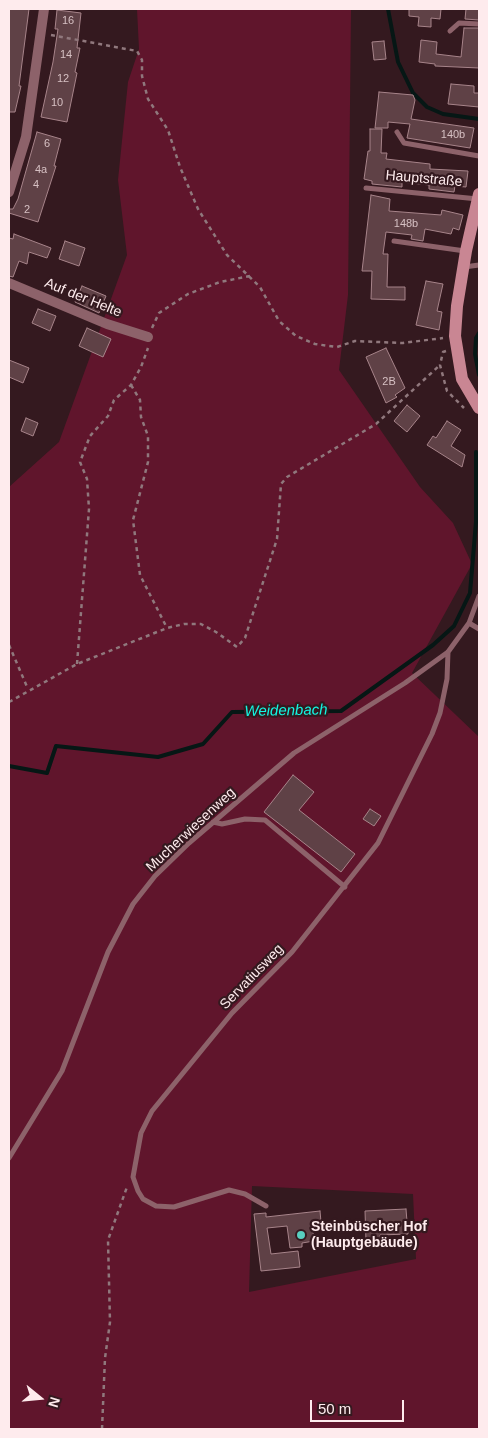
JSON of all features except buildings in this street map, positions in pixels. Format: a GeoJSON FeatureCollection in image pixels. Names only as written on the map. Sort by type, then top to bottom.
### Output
{"type":"FeatureCollection","features":[{"type":"Feature","properties":{"kind":"main road","name":"Hauptstraße"},"geometry":{"type":"LineString","coordinates":[[479,196],[463,266],[455,336],[462,380],[479,408]]}},
{"type":"Feature","properties":{"kind":"street"},"geometry":{"type":"LineString","coordinates":[[9,192],[26,137],[44,9]]}},
{"type":"Feature","properties":{"kind":"street","name":"Auf der Helte"},"geometry":{"type":"LineString","coordinates":[[9,283],[107,324],[148,337]]}},
{"type":"Feature","properties":{"kind":"lane"},"geometry":{"type":"LineString","coordinates":[[450,31],[459,23],[479,24]]}},
{"type":"Feature","properties":{"kind":"lane","name":"Hauptstraße"},"geometry":{"type":"LineString","coordinates":[[397,132],[404,143],[479,156]]}},
{"type":"Feature","properties":{"kind":"lane","name":"Hauptstraße"},"geometry":{"type":"LineString","coordinates":[[366,188],[479,196]]}},
{"type":"Feature","properties":{"kind":"lane"},"geometry":{"type":"LineString","coordinates":[[394,241],[466,252]]}},
{"type":"Feature","properties":{"kind":"lane"},"geometry":{"type":"LineString","coordinates":[[463,266],[479,265]]}},
{"type":"Feature","properties":{"kind":"lane","name":"Mucherwiesenweg"},"geometry":{"type":"LineString","coordinates":[[9,1158],[62,1072],[108,952],[133,904],[155,876],[294,753],[398,688],[448,652],[469,623],[479,596]]}},
{"type":"Feature","properties":{"kind":"lane"},"geometry":{"type":"LineString","coordinates":[[469,623],[479,629]]}},
{"type":"Feature","properties":{"kind":"lane","name":"Servatiusweg"},"geometry":{"type":"LineString","coordinates":[[266,1206],[245,1194],[229,1190],[174,1207],[156,1206],[144,1199],[138,1191],[133,1177],[141,1132],[152,1112],[232,1013],[292,952],[378,844],[432,734],[440,713],[447,679],[448,652]]}},
{"type":"Feature","properties":{"kind":"lane"},"geometry":{"type":"LineString","coordinates":[[214,822],[222,824],[245,819],[265,820],[345,887]]}},
{"type":"Feature","properties":{"kind":"path"},"geometry":{"type":"LineString","coordinates":[[42,33],[137,51],[142,60],[142,76],[148,99],[168,130],[180,166],[198,209],[227,255],[260,287],[279,322],[296,336],[315,344],[336,347],[355,341],[403,343],[455,336]]}},
{"type":"Feature","properties":{"kind":"path"},"geometry":{"type":"LineString","coordinates":[[77,664],[89,509],[87,479],[80,462],[90,436],[108,416],[114,400],[131,385],[141,367],[149,346],[148,337],[159,313],[188,294],[220,282],[250,276]]}},
{"type":"Feature","properties":{"kind":"path"},"geometry":{"type":"LineString","coordinates":[[9,702],[29,689],[77,664],[167,628],[184,624],[200,624],[216,632],[226,641],[237,647],[242,643],[277,539],[281,484],[287,476],[376,424],[440,365],[448,391]]}},
{"type":"Feature","properties":{"kind":"path"},"geometry":{"type":"LineString","coordinates":[[131,385],[140,400],[141,417],[148,436],[148,462],[133,520],[140,575],[167,628]]}},
{"type":"Feature","properties":{"kind":"path"},"geometry":{"type":"LineString","coordinates":[[9,644],[29,689]]}},
{"type":"Feature","properties":{"kind":"path"},"geometry":{"type":"LineString","coordinates":[[102,1429],[104,1358],[110,1322],[108,1240],[134,1168]]}},
{"type":"Feature","properties":{"kind":"shaded area"},"geometry":{"type":"Polygon","coordinates":[[[137,9],[351,9],[348,295],[339,370],[420,487],[453,523],[472,564],[412,673],[479,737],[479,1429],[9,1429],[9,487],[59,442],[127,255],[118,180],[128,82],[139,49],[137,9]],[[252,1186],[249,1292],[416,1259],[413,1194],[252,1186]]]}},
{"type":"Feature","properties":{"kind":"waterway"},"geometry":{"type":"LineString","coordinates":[[388,9],[398,62],[413,93],[427,107],[443,114],[479,119]]}},
{"type":"Feature","properties":{"kind":"waterway","name":"Weidenbach"},"geometry":{"type":"LineString","coordinates":[[479,333],[476,338],[475,354],[479,375]]}},
{"type":"Feature","properties":{"kind":"waterway","name":"Weidenbach"},"geometry":{"type":"LineString","coordinates":[[9,766],[47,773],[56,746],[158,757],[203,744],[232,712],[341,711],[433,645],[454,626],[470,593],[476,522],[476,452]]}},
{"type":"Feature","properties":{"kind":"place","name":"Steinbüscher Hof (Hauptgebäude)"},"geometry":{"type":"Point","coordinates":[301,1235]}}]}
